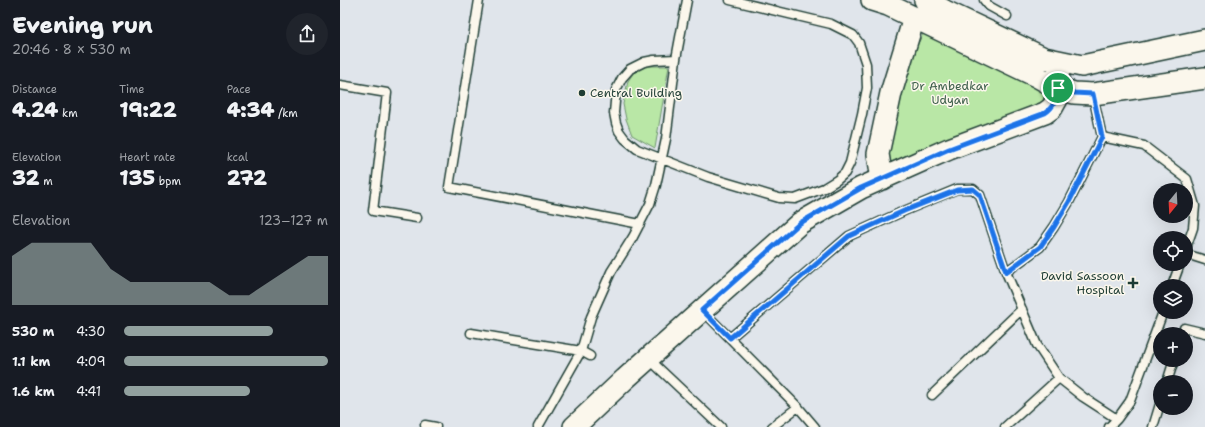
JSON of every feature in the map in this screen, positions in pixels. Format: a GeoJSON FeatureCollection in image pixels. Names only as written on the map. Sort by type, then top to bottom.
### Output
{"type":"FeatureCollection","features":[{"type":"Feature","properties":{"kind":"main road"},"geometry":{"type":"LineString","coordinates":[[872,0],[888,5],[1058,88],[1074,93],[1093,94],[1205,78]]}},
{"type":"Feature","properties":{"kind":"main road"},"geometry":{"type":"LineString","coordinates":[[924,0],[1044,58],[1082,66],[1205,40]]}},
{"type":"Feature","properties":{"kind":"main road"},"geometry":{"type":"LineString","coordinates":[[882,179],[878,154],[891,93],[914,18]]}},
{"type":"Feature","properties":{"kind":"main road"},"geometry":{"type":"LineString","coordinates":[[574,427],[648,358],[800,223],[861,188],[949,149],[1045,113],[1052,108],[1056,99],[1058,88],[1059,62]]}},
{"type":"Feature","properties":{"kind":"lane"},"geometry":{"type":"LineString","coordinates":[[479,0],[449,187],[640,224]]}},
{"type":"Feature","properties":{"kind":"lane"},"geometry":{"type":"LineString","coordinates":[[538,427],[581,351],[591,317],[611,272],[633,237],[650,204],[656,185],[666,139],[676,60],[687,0]]}},
{"type":"Feature","properties":{"kind":"lane"},"geometry":{"type":"LineString","coordinates":[[676,60],[654,60],[644,62],[630,69],[622,78],[616,90],[614,103],[616,123],[619,131],[625,139],[637,149],[708,177],[779,198],[795,199],[824,188],[845,173],[850,163],[867,88],[866,64],[859,43],[853,35],[831,24],[730,0]]}},
{"type":"Feature","properties":{"kind":"lane"},"geometry":{"type":"LineString","coordinates":[[984,0],[990,6],[1007,16]]}},
{"type":"Feature","properties":{"kind":"lane"},"geometry":{"type":"LineString","coordinates":[[340,85],[387,93],[373,211],[418,218]]}},
{"type":"Feature","properties":{"kind":"lane"},"geometry":{"type":"LineString","coordinates":[[1006,272],[1040,247],[1051,232],[1069,202],[1102,137],[1093,94]]}},
{"type":"Feature","properties":{"kind":"lane"},"geometry":{"type":"LineString","coordinates":[[1102,137],[1144,146],[1187,179],[1196,206],[1192,231]]}},
{"type":"Feature","properties":{"kind":"lane"},"geometry":{"type":"LineString","coordinates":[[730,338],[849,236],[904,211],[957,190],[973,189],[980,195],[1006,272],[1037,345],[1059,378],[1083,397],[1116,419]]}},
{"type":"Feature","properties":{"kind":"lane"},"geometry":{"type":"LineString","coordinates":[[1193,256],[1205,260]]}},
{"type":"Feature","properties":{"kind":"lane"},"geometry":{"type":"LineString","coordinates":[[932,395],[1022,309]]}},
{"type":"Feature","properties":{"kind":"lane"},"geometry":{"type":"LineString","coordinates":[[702,310],[798,407],[815,427]]}},
{"type":"Feature","properties":{"kind":"lane"},"geometry":{"type":"LineString","coordinates":[[1109,427],[1130,401],[1160,319]]}},
{"type":"Feature","properties":{"kind":"lane"},"geometry":{"type":"LineString","coordinates":[[1193,330],[1205,333]]}},
{"type":"Feature","properties":{"kind":"lane"},"geometry":{"type":"LineString","coordinates":[[471,333],[581,351],[590,356]]}},
{"type":"Feature","properties":{"kind":"lane"},"geometry":{"type":"LineString","coordinates":[[648,358],[720,427]]}},
{"type":"Feature","properties":{"kind":"lane"},"geometry":{"type":"LineString","coordinates":[[1005,427],[1059,378]]}},
{"type":"Feature","properties":{"kind":"lane"},"geometry":{"type":"LineString","coordinates":[[772,427],[798,407]]}},
{"type":"Feature","properties":{"kind":"lane"},"geometry":{"type":"LineString","coordinates":[[1153,427],[1157,415]]}},
{"type":"Feature","properties":{"kind":"lane"},"geometry":{"type":"LineString","coordinates":[[425,425],[436,427]]}},
{"type":"Feature","properties":{"kind":"green space","name":"Dr Ambedkar Udyan"},"geometry":{"type":"Polygon","coordinates":[[[925,30],[1048,85],[1042,103],[889,170],[888,155],[911,57],[925,30]]]}},
{"type":"Feature","properties":{"kind":"green space"},"geometry":{"type":"Polygon","coordinates":[[[645,66],[669,66],[655,148],[632,135],[626,119],[623,104],[628,81],[634,72],[645,66]]]}},
{"type":"Feature","properties":{"kind":"place","name":"Central Building"},"geometry":{"type":"Point","coordinates":[582,93]}},
{"type":"Feature","properties":{"kind":"place","name":"David Sassoon Hospital"},"geometry":{"type":"Point","coordinates":[1133,283]}},
{"type":"Feature","properties":{"kind":"route"},"geometry":{"type":"LineString","coordinates":[[1058,88],[1074,93],[1093,94],[1102,137],[1069,202],[1040,247],[1006,272],[980,195],[973,189],[957,190],[904,211],[849,236],[730,338],[702,310],[800,223],[861,188],[926,158],[1045,113],[1052,108],[1056,99],[1058,88]]}}]}
